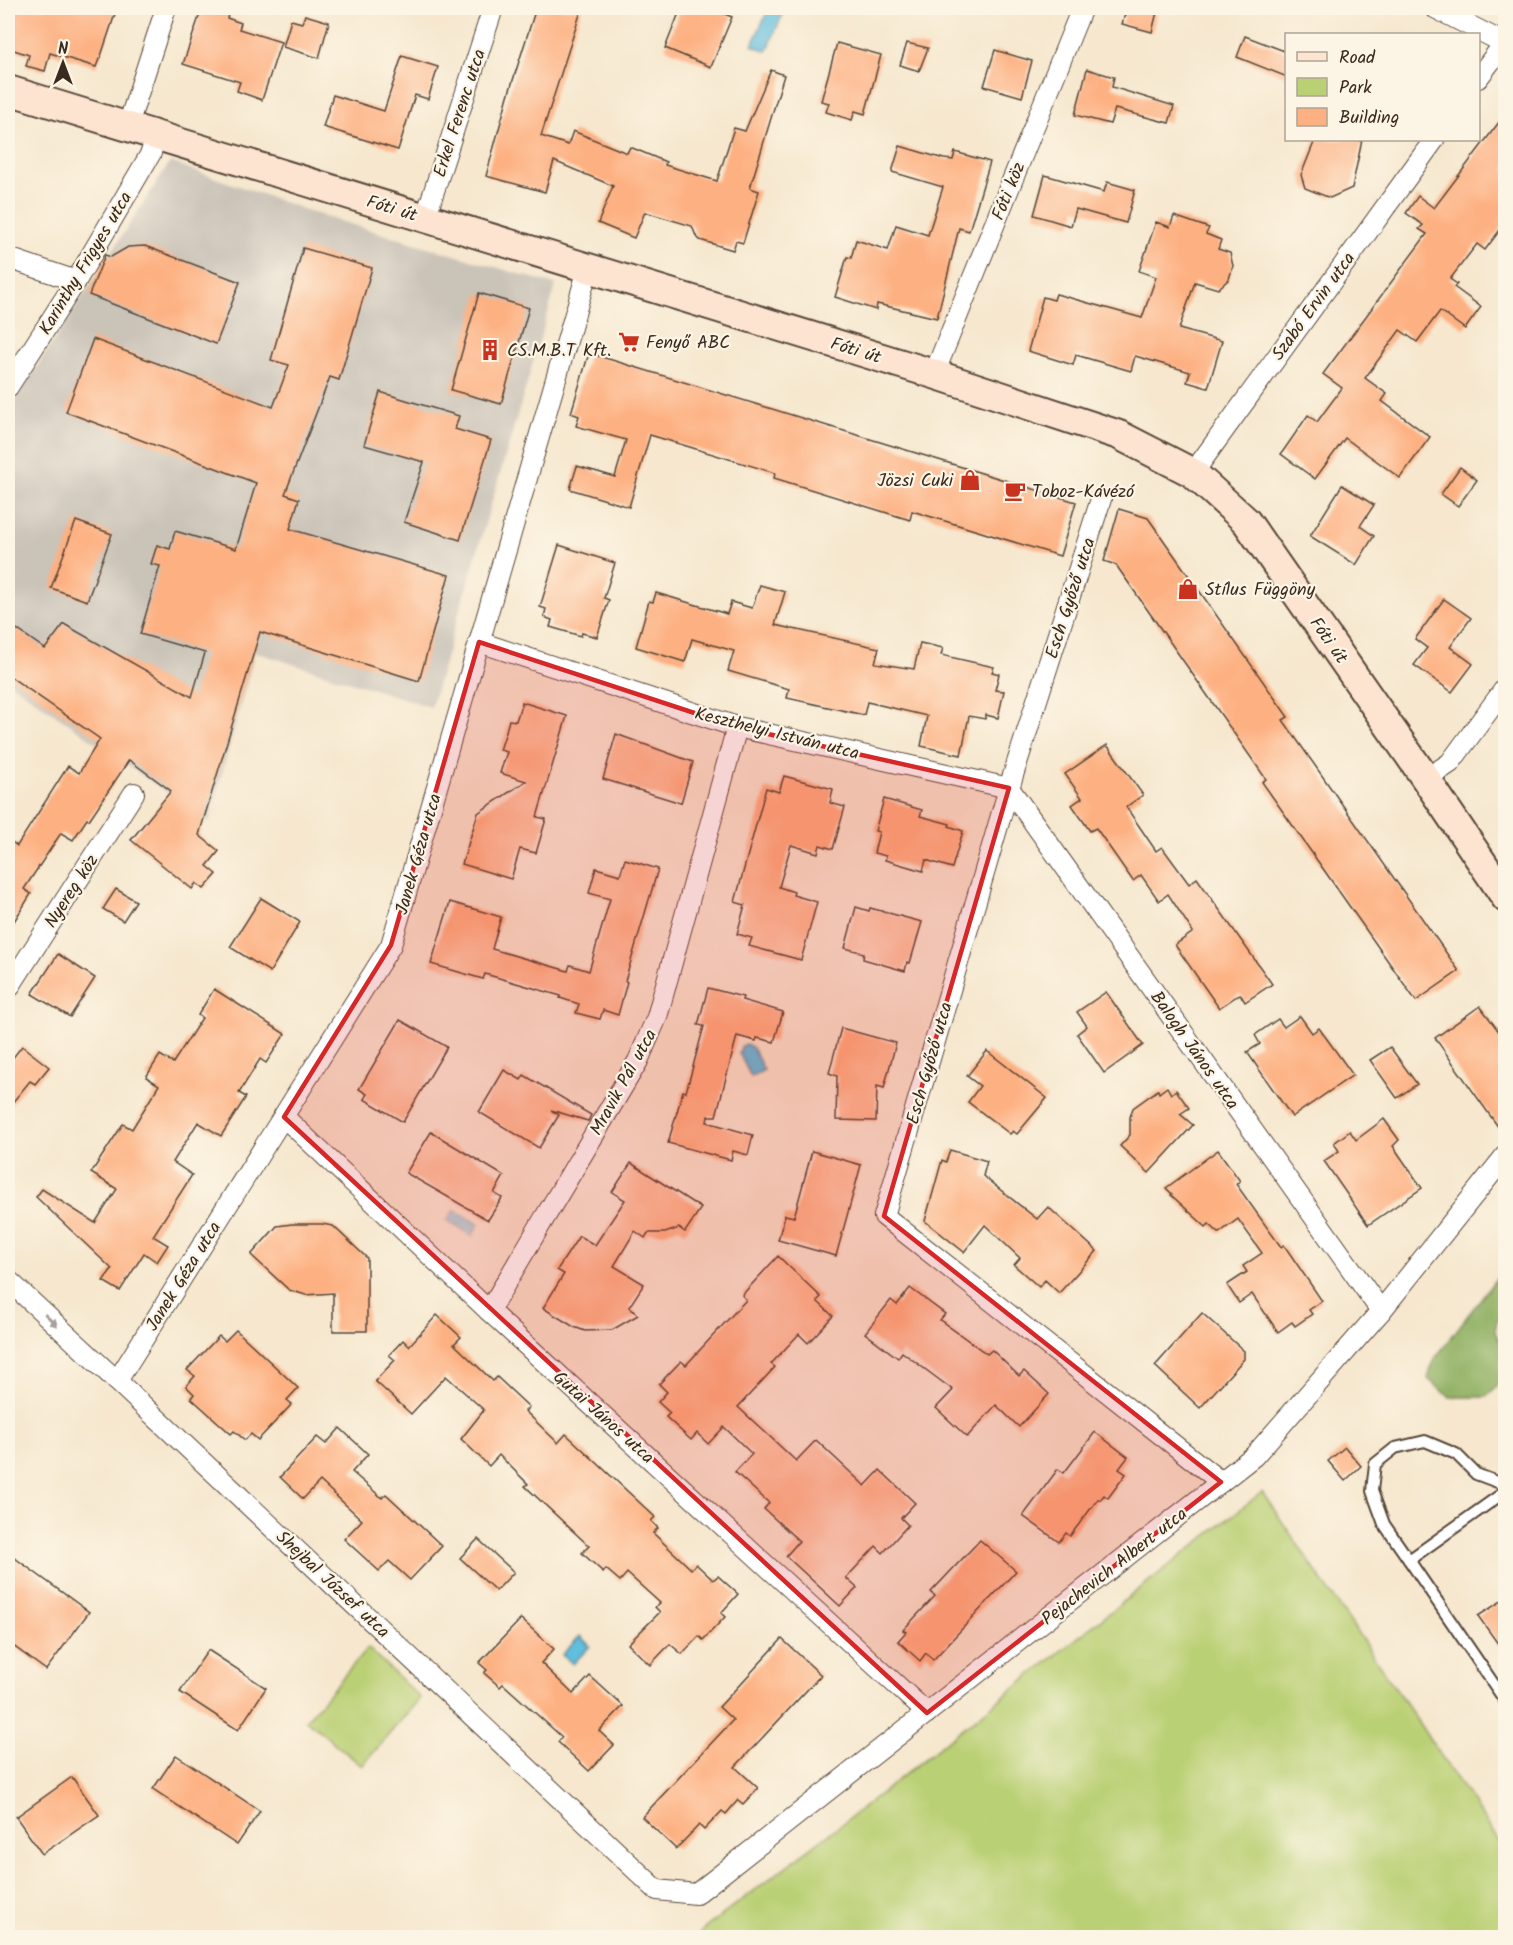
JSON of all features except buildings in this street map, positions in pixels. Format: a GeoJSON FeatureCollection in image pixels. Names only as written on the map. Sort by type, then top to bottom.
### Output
{"type":"FeatureCollection","features":[{"type":"Feature","properties":{"kind":"main road","name":"Fóti út"},"geometry":{"type":"LineString","coordinates":[[8,90],[934,374],[1119,435],[1193,472],[1246,521],[1426,778],[1506,898]]}},
{"type":"Feature","properties":{"kind":"street"},"geometry":{"type":"LineString","coordinates":[[128,128],[166,8]]}},
{"type":"Feature","properties":{"kind":"street","name":"Erkel Ferenc utca"},"geometry":{"type":"LineString","coordinates":[[425,219],[493,8]]}},
{"type":"Feature","properties":{"kind":"street","name":"Fóti köz"},"geometry":{"type":"LineString","coordinates":[[934,374],[1082,8]]}},
{"type":"Feature","properties":{"kind":"street"},"geometry":{"type":"LineString","coordinates":[[1435,8],[1505,42],[1480,77]]}},
{"type":"Feature","properties":{"kind":"street","name":"Karinthy Frigyes utca"},"geometry":{"type":"LineString","coordinates":[[8,387],[76,281],[151,153],[155,136]]}},
{"type":"Feature","properties":{"kind":"street","name":"Szabó Ervin utca"},"geometry":{"type":"LineString","coordinates":[[1193,472],[1433,141]]}},
{"type":"Feature","properties":{"kind":"street"},"geometry":{"type":"LineString","coordinates":[[8,258],[76,281]]}},
{"type":"Feature","properties":{"kind":"street","name":"Janek Géza utca"},"geometry":{"type":"LineString","coordinates":[[117,1381],[391,945],[588,268]]}},
{"type":"Feature","properties":{"kind":"street","name":"Esch Győző utca"},"geometry":{"type":"LineString","coordinates":[[1101,499],[1009,788],[884,1216],[1221,1482]]}},
{"type":"Feature","properties":{"kind":"street","name":"Keszthelyi István utca"},"geometry":{"type":"LineString","coordinates":[[479,642],[737,727],[1009,788]]}},
{"type":"Feature","properties":{"kind":"street"},"geometry":{"type":"LineString","coordinates":[[1426,778],[1450,763],[1506,687]]}},
{"type":"Feature","properties":{"kind":"street","name":"Mravik Pál utca"},"geometry":{"type":"LineString","coordinates":[[489,1311],[638,1061],[657,1017],[737,727]]}},
{"type":"Feature","properties":{"kind":"street","name":"Balogh János utca"},"geometry":{"type":"LineString","coordinates":[[1009,788],[1381,1311]]}},
{"type":"Feature","properties":{"kind":"street","name":"Nyereg köz"},"geometry":{"type":"LineString","coordinates":[[8,989],[134,793]]}},
{"type":"Feature","properties":{"kind":"street","name":"Gutai János utca"},"geometry":{"type":"LineString","coordinates":[[284,1116],[489,1311],[927,1713]]}},
{"type":"Feature","properties":{"kind":"street","name":"Pejachevich Albert utca"},"geometry":{"type":"LineString","coordinates":[[657,1890],[696,1894],[1254,1456],[1381,1311],[1506,1155]]}},
{"type":"Feature","properties":{"kind":"street","name":"Shejbal József utca"},"geometry":{"type":"LineString","coordinates":[[8,1280],[657,1890]]}},
{"type":"Feature","properties":{"kind":"lane"},"geometry":{"type":"LineString","coordinates":[[1506,1483],[1500,1484],[1476,1474],[1456,1455],[1425,1441],[1395,1448],[1375,1464],[1372,1491],[1384,1524],[1506,1702]]}},
{"type":"Feature","properties":{"kind":"lane"},"geometry":{"type":"LineString","coordinates":[[1409,1560],[1506,1491]]}},
{"type":"Feature","properties":{"kind":"highlighted area"},"geometry":{"type":"Polygon","coordinates":[[[479,642],[737,727],[1009,788],[884,1216],[1221,1482],[927,1713],[284,1117],[391,945],[479,642]]]}},
{"type":"Feature","properties":{"kind":"shaded area"},"geometry":{"type":"Polygon","coordinates":[[[170,162],[326,217],[556,285],[431,707],[255,652],[209,822],[8,681],[8,411],[170,162]]]}},
{"type":"Feature","properties":{"kind":"green space"},"geometry":{"type":"Polygon","coordinates":[[[1505,1267],[1505,1308],[1497,1321],[1495,1331],[1505,1354],[1505,1369],[1501,1382],[1486,1397],[1450,1397],[1428,1379],[1433,1361],[1505,1267]]]}},
{"type":"Feature","properties":{"kind":"green space"},"geometry":{"type":"Polygon","coordinates":[[[1262,1492],[1505,1850],[1505,1937],[698,1937],[704,1929],[856,1813],[1262,1492]]]}},
{"type":"Feature","properties":{"kind":"green space"},"geometry":{"type":"Polygon","coordinates":[[[368,1648],[420,1698],[362,1766],[306,1720],[368,1648]]]}},
{"type":"Feature","properties":{"kind":"water"},"geometry":{"type":"Polygon","coordinates":[[[769,8],[784,11],[767,51],[752,45],[769,8]]]}},
{"type":"Feature","properties":{"kind":"water"},"geometry":{"type":"Polygon","coordinates":[[[746,1044],[752,1047],[764,1070],[751,1077],[739,1053],[741,1047],[746,1044]]]}},
{"type":"Feature","properties":{"kind":"water"},"geometry":{"type":"Polygon","coordinates":[[[454,1210],[479,1224],[472,1236],[447,1221],[454,1210]]]}},
{"type":"Feature","properties":{"kind":"water"},"geometry":{"type":"Polygon","coordinates":[[[580,1636],[590,1646],[573,1664],[562,1655],[580,1636]]]}},
{"type":"Feature","properties":{"kind":"place","name":"Fenyő ABC"},"geometry":{"type":"Point","coordinates":[629,342]}},
{"type":"Feature","properties":{"kind":"place","name":"CS.M.B.T Kft."},"geometry":{"type":"Point","coordinates":[490,350]}},
{"type":"Feature","properties":{"kind":"place","name":"Jözsi Cuki"},"geometry":{"type":"Point","coordinates":[970,480]}},
{"type":"Feature","properties":{"kind":"place","name":"Toboz-Kávézó"},"geometry":{"type":"Point","coordinates":[1015,491]}},
{"type":"Feature","properties":{"kind":"place","name":"Stílus Függöny"},"geometry":{"type":"Point","coordinates":[1188,589]}}]}
